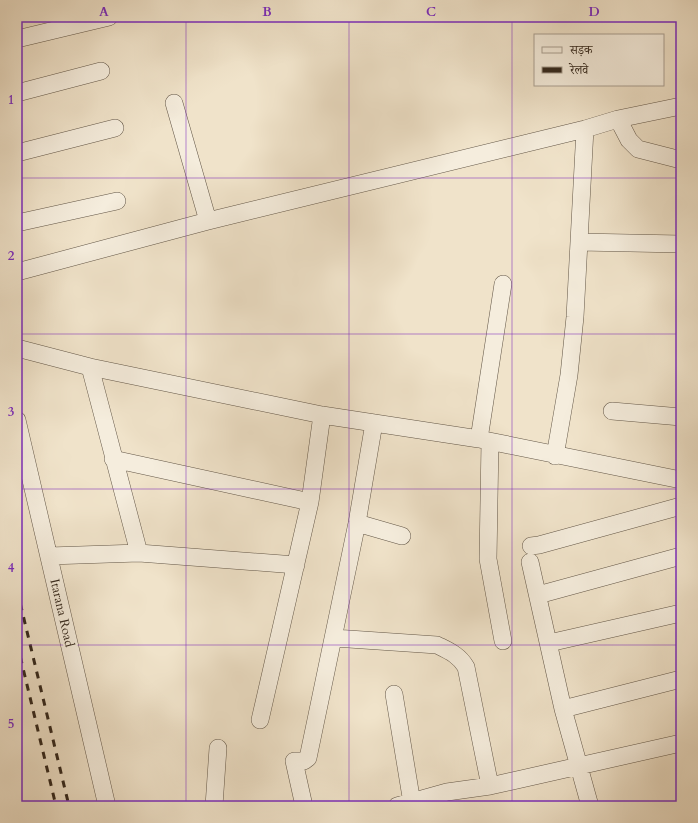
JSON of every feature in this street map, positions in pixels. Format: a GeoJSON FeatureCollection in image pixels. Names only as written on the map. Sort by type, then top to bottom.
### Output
{"type":"FeatureCollection","features":[{"type":"Feature","properties":{"kind":"street"},"geometry":{"type":"LineString","coordinates":[[17,39],[109,17]]}},
{"type":"Feature","properties":{"kind":"street"},"geometry":{"type":"LineString","coordinates":[[17,93],[101,71]]}},
{"type":"Feature","properties":{"kind":"street"},"geometry":{"type":"LineString","coordinates":[[174,103],[208,221]]}},
{"type":"Feature","properties":{"kind":"street"},"geometry":{"type":"LineString","coordinates":[[17,272],[208,221],[585,129],[618,119],[681,106]]}},
{"type":"Feature","properties":{"kind":"street"},"geometry":{"type":"LineString","coordinates":[[618,119],[630,140],[638,149],[681,160]]}},
{"type":"Feature","properties":{"kind":"street"},"geometry":{"type":"LineString","coordinates":[[17,153],[115,128]]}},
{"type":"Feature","properties":{"kind":"street"},"geometry":{"type":"LineString","coordinates":[[555,456],[569,375],[575,317],[585,129]]}},
{"type":"Feature","properties":{"kind":"street"},"geometry":{"type":"LineString","coordinates":[[17,223],[117,201]]}},
{"type":"Feature","properties":{"kind":"street"},"geometry":{"type":"LineString","coordinates":[[579,242],[681,244]]}},
{"type":"Feature","properties":{"kind":"street"},"geometry":{"type":"LineString","coordinates":[[503,284],[485,441],[488,560],[504,641]]}},
{"type":"Feature","properties":{"kind":"street"},"geometry":{"type":"LineString","coordinates":[[17,348],[90,367],[322,415],[374,422],[485,441],[681,480]]}},
{"type":"Feature","properties":{"kind":"street"},"geometry":{"type":"LineString","coordinates":[[90,367],[139,553]]}},
{"type":"Feature","properties":{"kind":"street"},"geometry":{"type":"LineString","coordinates":[[612,411],[681,417]]}},
{"type":"Feature","properties":{"kind":"street"},"geometry":{"type":"LineString","coordinates":[[260,720],[310,502],[322,415]]}},
{"type":"Feature","properties":{"kind":"street","name":"Itarana Road"},"geometry":{"type":"LineString","coordinates":[[17,420],[107,806]]}},
{"type":"Feature","properties":{"kind":"street"},"geometry":{"type":"LineString","coordinates":[[304,806],[294,761],[304,761],[308,758],[357,523],[374,422]]}},
{"type":"Feature","properties":{"kind":"street"},"geometry":{"type":"LineString","coordinates":[[113,459],[310,502]]}},
{"type":"Feature","properties":{"kind":"street"},"geometry":{"type":"LineString","coordinates":[[590,806],[563,709],[538,595],[531,554],[539,545],[681,506]]}},
{"type":"Feature","properties":{"kind":"street"},"geometry":{"type":"LineString","coordinates":[[357,523],[402,536]]}},
{"type":"Feature","properties":{"kind":"street"},"geometry":{"type":"LineString","coordinates":[[49,556],[139,553],[296,566]]}},
{"type":"Feature","properties":{"kind":"street"},"geometry":{"type":"LineString","coordinates":[[538,595],[681,556]]}},
{"type":"Feature","properties":{"kind":"street"},"geometry":{"type":"LineString","coordinates":[[549,643],[681,613]]}},
{"type":"Feature","properties":{"kind":"street"},"geometry":{"type":"LineString","coordinates":[[334,638],[437,645],[461,659],[466,667],[490,786]]}},
{"type":"Feature","properties":{"kind":"street"},"geometry":{"type":"LineString","coordinates":[[563,709],[681,679]]}},
{"type":"Feature","properties":{"kind":"street"},"geometry":{"type":"LineString","coordinates":[[394,694],[405,804],[447,792],[490,786],[681,744]]}},
{"type":"Feature","properties":{"kind":"street"},"geometry":{"type":"LineString","coordinates":[[214,806],[218,748]]}},
{"type":"Feature","properties":{"kind":"railway"},"geometry":{"type":"LineString","coordinates":[[17,590],[69,806]]}},
{"type":"Feature","properties":{"kind":"railway"},"geometry":{"type":"LineString","coordinates":[[17,643],[56,806]]}}]}
